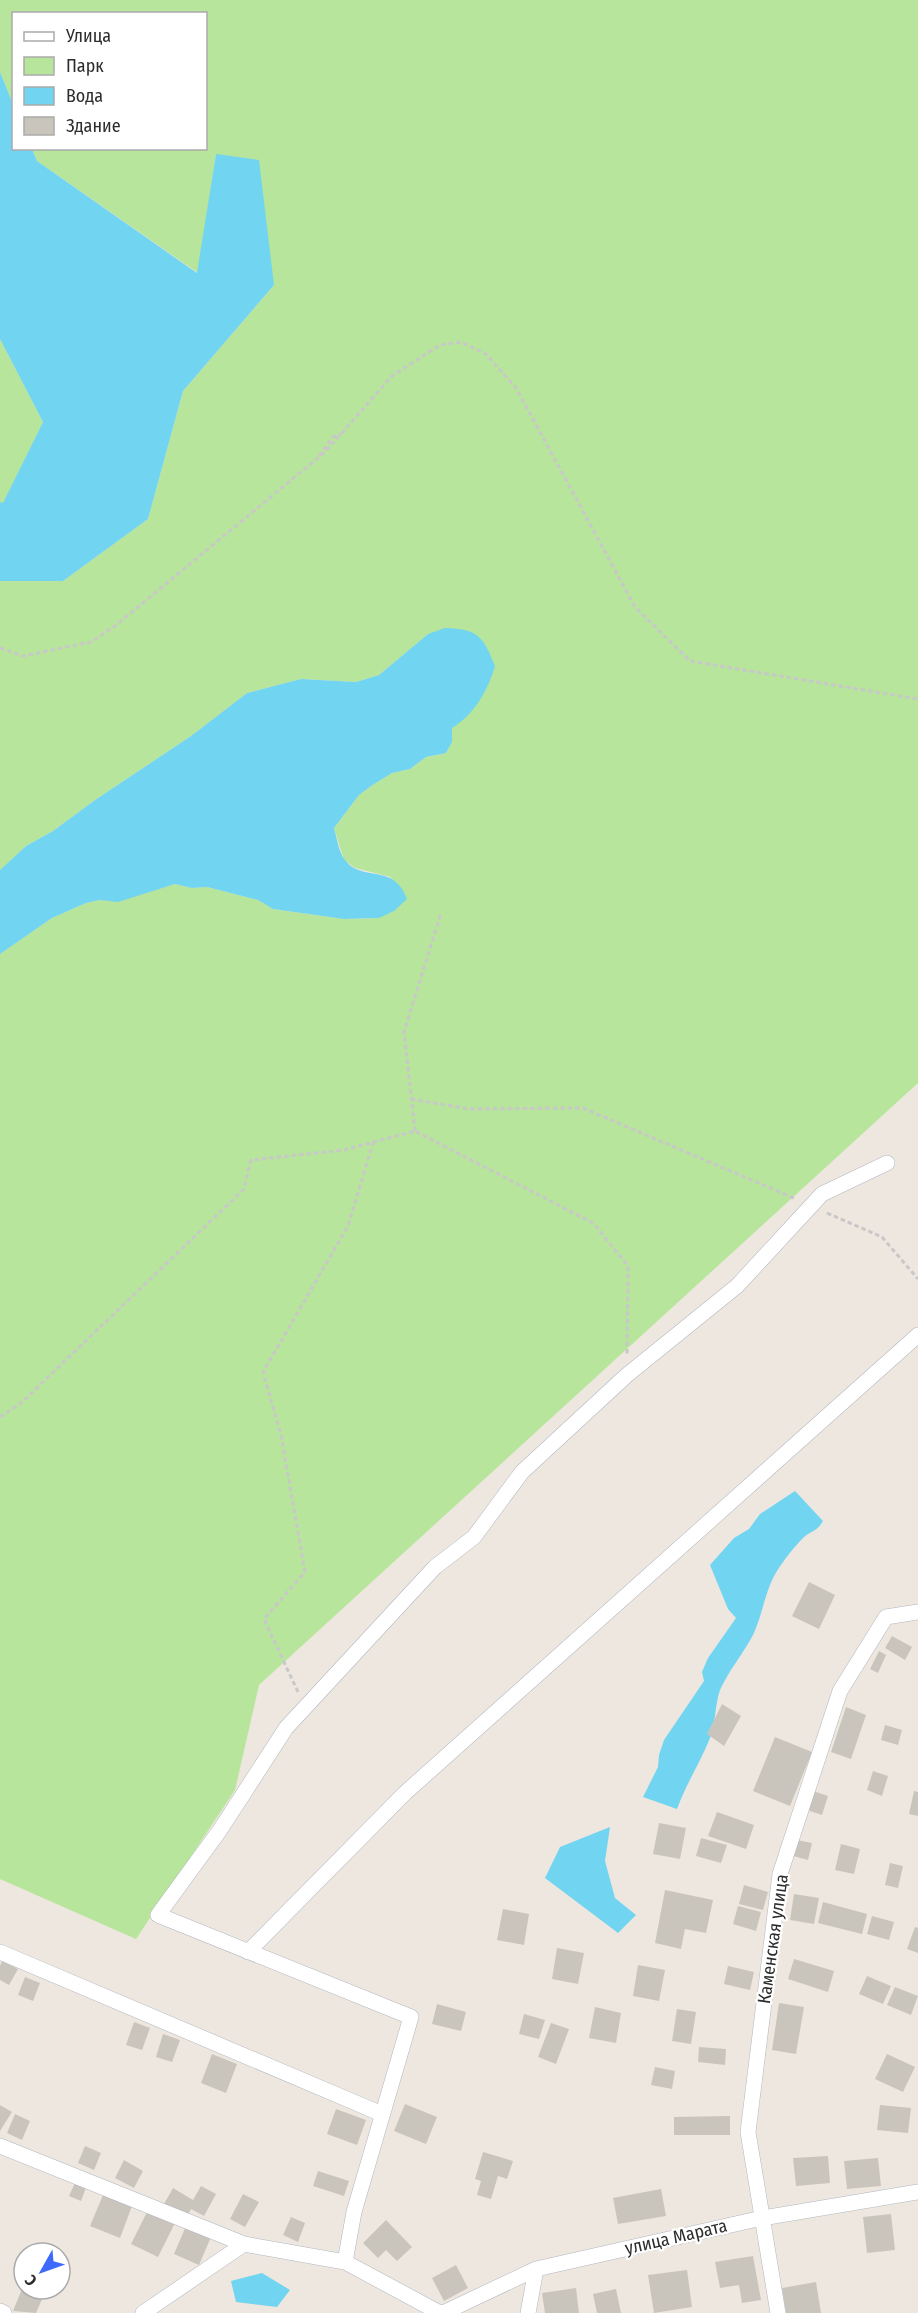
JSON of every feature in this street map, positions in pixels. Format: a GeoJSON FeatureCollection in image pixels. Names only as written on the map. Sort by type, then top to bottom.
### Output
{"type":"FeatureCollection","features":[{"type":"Feature","properties":{"kind":"street"},"geometry":{"type":"LineString","coordinates":[[345,2262],[354,2212],[411,2017],[158,1916],[220,1830],[286,1728],[435,1567],[474,1537],[522,1472],[627,1375],[737,1286],[822,1194],[887,1163]]}},
{"type":"Feature","properties":{"kind":"street"},"geometry":{"type":"LineString","coordinates":[[248,1952],[405,1793],[918,1335]]}},
{"type":"Feature","properties":{"kind":"street","name":"Каменская улица"},"geometry":{"type":"LineString","coordinates":[[778,2313],[748,2132],[780,1874],[840,1690],[886,1617],[918,1612]]}},
{"type":"Feature","properties":{"kind":"street"},"geometry":{"type":"LineString","coordinates":[[0,1952],[382,2114]]}},
{"type":"Feature","properties":{"kind":"street"},"geometry":{"type":"LineString","coordinates":[[0,2145],[244,2244],[345,2262],[442,2313]]}},
{"type":"Feature","properties":{"kind":"street","name":"улица Марата"},"geometry":{"type":"LineString","coordinates":[[442,2313],[536,2269],[762,2218],[918,2192]]}},
{"type":"Feature","properties":{"kind":"street"},"geometry":{"type":"LineString","coordinates":[[143,2313],[244,2244]]}},
{"type":"Feature","properties":{"kind":"street"},"geometry":{"type":"LineString","coordinates":[[528,2313],[536,2269]]}},
{"type":"Feature","properties":{"kind":"path"},"geometry":{"type":"LineString","coordinates":[[0,648],[23,656],[91,642],[115,627],[318,457],[343,433],[392,376],[440,345],[461,342],[486,354],[516,388],[635,607],[690,661],[918,699]]}},
{"type":"Feature","properties":{"kind":"path"},"geometry":{"type":"LineString","coordinates":[[318,457],[333,436],[343,433]]}},
{"type":"Feature","properties":{"kind":"path"},"geometry":{"type":"LineString","coordinates":[[415,1131],[404,1032],[441,913]]}},
{"type":"Feature","properties":{"kind":"path"},"geometry":{"type":"LineString","coordinates":[[411,1099],[470,1109],[583,1108],[882,1238],[918,1279]]}},
{"type":"Feature","properties":{"kind":"path"},"geometry":{"type":"LineString","coordinates":[[0,1417],[21,1403],[244,1189],[251,1160],[344,1150],[415,1131],[593,1223],[628,1266],[627,1375]]}},
{"type":"Feature","properties":{"kind":"path"},"geometry":{"type":"LineString","coordinates":[[305,1707],[264,1619],[305,1572],[281,1435],[263,1372],[348,1226],[373,1142]]}},
{"type":"Feature","properties":{"kind":"green space"},"geometry":{"type":"Polygon","coordinates":[[[0,0],[918,0],[918,1083],[259,1685],[235,1790],[136,1939],[0,1879],[0,954],[52,918],[86,903],[100,900],[118,901],[175,884],[192,888],[207,887],[258,900],[273,909],[344,919],[379,918],[391,877],[355,868],[344,860],[334,828],[359,795],[371,786],[392,773],[410,769],[426,757],[446,753],[452,742],[452,728],[484,693],[428,634],[379,675],[356,682],[301,679],[247,693],[191,736],[53,831],[26,846],[0,870],[0,581],[63,581],[148,519],[183,391],[274,285],[216,154],[198,273],[37,161],[32,150],[207,150],[207,12],[12,12],[12,102],[0,72],[0,0]]]}},
{"type":"Feature","properties":{"kind":"green space"},"geometry":{"type":"Polygon","coordinates":[[[0,339],[43,422],[3,504],[0,502],[0,339]]]}},
{"type":"Feature","properties":{"kind":"water"},"geometry":{"type":"Polygon","coordinates":[[[0,72],[12,102],[12,150],[32,150],[37,161],[197,273],[216,154],[259,160],[274,285],[183,391],[148,519],[63,581],[0,581],[0,502],[3,503],[43,422],[0,339],[0,72]]]}},
{"type":"Feature","properties":{"kind":"water"},"geometry":{"type":"Polygon","coordinates":[[[445,628],[465,630],[483,641],[495,666],[484,693],[467,716],[452,728],[452,742],[446,753],[426,757],[410,769],[392,773],[371,786],[359,795],[334,828],[341,853],[352,867],[360,871],[386,876],[401,888],[407,899],[394,911],[379,918],[344,919],[273,909],[258,900],[207,887],[192,888],[175,884],[118,902],[100,900],[86,903],[52,918],[0,954],[0,870],[26,846],[53,831],[191,736],[247,693],[301,679],[356,682],[379,675],[428,634],[445,628]]]}},
{"type":"Feature","properties":{"kind":"water"},"geometry":{"type":"Polygon","coordinates":[[[795,1491],[823,1521],[818,1528],[796,1545],[773,1578],[753,1635],[720,1690],[710,1738],[677,1809],[643,1797],[658,1767],[664,1740],[704,1681],[702,1672],[708,1658],[736,1618],[728,1609],[710,1565],[734,1538],[749,1529],[760,1514],[795,1491]]]}},
{"type":"Feature","properties":{"kind":"water"},"geometry":{"type":"Polygon","coordinates":[[[610,1827],[605,1861],[615,1898],[636,1915],[618,1933],[545,1878],[560,1847],[610,1827]]]}},
{"type":"Feature","properties":{"kind":"water"},"geometry":{"type":"Polygon","coordinates":[[[262,2273],[290,2290],[277,2307],[236,2302],[231,2281],[262,2273]]]}},
{"type":"Feature","properties":{"kind":"building"},"geometry":{"type":"Polygon","coordinates":[[[809,1582],[835,1595],[819,1629],[792,1616],[809,1582]]]}},
{"type":"Feature","properties":{"kind":"building"},"geometry":{"type":"Polygon","coordinates":[[[892,1636],[912,1647],[905,1660],[885,1648],[892,1636]]]}},
{"type":"Feature","properties":{"kind":"building"},"geometry":{"type":"Polygon","coordinates":[[[879,1651],[886,1655],[878,1673],[870,1669],[879,1651]]]}},
{"type":"Feature","properties":{"kind":"building"},"geometry":{"type":"Polygon","coordinates":[[[722,1704],[741,1716],[724,1746],[707,1734],[722,1704]]]}},
{"type":"Feature","properties":{"kind":"building"},"geometry":{"type":"Polygon","coordinates":[[[846,1707],[866,1715],[851,1759],[831,1752],[846,1707]]]}},
{"type":"Feature","properties":{"kind":"building"},"geometry":{"type":"Polygon","coordinates":[[[885,1725],[902,1730],[898,1745],[881,1740],[885,1725]]]}},
{"type":"Feature","properties":{"kind":"building"},"geometry":{"type":"Polygon","coordinates":[[[775,1737],[812,1752],[790,1806],[753,1791],[775,1737]]]}},
{"type":"Feature","properties":{"kind":"building"},"geometry":{"type":"Polygon","coordinates":[[[873,1771],[888,1776],[882,1796],[867,1790],[873,1771]]]}},
{"type":"Feature","properties":{"kind":"building"},"geometry":{"type":"Polygon","coordinates":[[[813,1791],[828,1796],[822,1815],[807,1810],[813,1791]]]}},
{"type":"Feature","properties":{"kind":"building"},"geometry":{"type":"Polygon","coordinates":[[[914,1791],[918,1792],[918,1816],[909,1814],[914,1791]]]}},
{"type":"Feature","properties":{"kind":"building"},"geometry":{"type":"Polygon","coordinates":[[[717,1812],[754,1825],[746,1849],[708,1836],[717,1812]]]}},
{"type":"Feature","properties":{"kind":"building"},"geometry":{"type":"Polygon","coordinates":[[[659,1823],[686,1828],[680,1859],[653,1854],[659,1823]]]}},
{"type":"Feature","properties":{"kind":"building"},"geometry":{"type":"Polygon","coordinates":[[[701,1838],[727,1845],[721,1863],[696,1856],[701,1838]]]}},
{"type":"Feature","properties":{"kind":"building"},"geometry":{"type":"Polygon","coordinates":[[[797,1840],[812,1843],[808,1860],[793,1856],[797,1840]]]}},
{"type":"Feature","properties":{"kind":"building"},"geometry":{"type":"Polygon","coordinates":[[[841,1844],[860,1849],[854,1874],[835,1870],[841,1844]]]}},
{"type":"Feature","properties":{"kind":"building"},"geometry":{"type":"Polygon","coordinates":[[[890,1863],[903,1866],[898,1888],[885,1885],[890,1863]]]}},
{"type":"Feature","properties":{"kind":"building"},"geometry":{"type":"Polygon","coordinates":[[[744,1885],[768,1892],[763,1910],[739,1904],[744,1885]]]}},
{"type":"Feature","properties":{"kind":"building"},"geometry":{"type":"Polygon","coordinates":[[[665,1890],[713,1900],[706,1933],[685,1929],[681,1949],[655,1943],[665,1890]]]}},
{"type":"Feature","properties":{"kind":"building"},"geometry":{"type":"Polygon","coordinates":[[[794,1894],[819,1898],[814,1924],[790,1920],[794,1894]]]}},
{"type":"Feature","properties":{"kind":"building"},"geometry":{"type":"Polygon","coordinates":[[[823,1902],[867,1914],[862,1934],[818,1923],[823,1902]]]}},
{"type":"Feature","properties":{"kind":"building"},"geometry":{"type":"Polygon","coordinates":[[[738,1906],[761,1912],[756,1931],[733,1924],[738,1906]]]}},
{"type":"Feature","properties":{"kind":"building"},"geometry":{"type":"Polygon","coordinates":[[[503,1909],[529,1914],[524,1945],[497,1940],[503,1909]]]}},
{"type":"Feature","properties":{"kind":"building"},"geometry":{"type":"Polygon","coordinates":[[[872,1916],[894,1922],[889,1940],[867,1934],[872,1916]]]}},
{"type":"Feature","properties":{"kind":"building"},"geometry":{"type":"Polygon","coordinates":[[[915,1927],[918,1928],[918,1953],[907,1949],[915,1927]]]}},
{"type":"Feature","properties":{"kind":"building"},"geometry":{"type":"Polygon","coordinates":[[[557,1948],[584,1953],[578,1984],[552,1979],[557,1948]]]}},
{"type":"Feature","properties":{"kind":"building"},"geometry":{"type":"Polygon","coordinates":[[[794,1959],[834,1971],[828,1992],[788,1979],[794,1959]]]}},
{"type":"Feature","properties":{"kind":"building"},"geometry":{"type":"Polygon","coordinates":[[[2,1961],[18,1969],[9,1985],[0,1980],[2,1961]]]}},
{"type":"Feature","properties":{"kind":"building"},"geometry":{"type":"Polygon","coordinates":[[[638,1965],[665,1970],[659,2001],[633,1996],[638,1965]]]}},
{"type":"Feature","properties":{"kind":"building"},"geometry":{"type":"Polygon","coordinates":[[[728,1966],[754,1972],[750,1990],[724,1984],[728,1966]]]}},
{"type":"Feature","properties":{"kind":"building"},"geometry":{"type":"Polygon","coordinates":[[[867,1976],[891,1986],[883,2004],[859,1994],[867,1976]]]}},
{"type":"Feature","properties":{"kind":"building"},"geometry":{"type":"Polygon","coordinates":[[[25,1977],[40,1983],[33,2001],[18,1995],[25,1977]]]}},
{"type":"Feature","properties":{"kind":"building"},"geometry":{"type":"Polygon","coordinates":[[[895,1987],[918,1996],[911,2015],[887,2005],[895,1987]]]}},
{"type":"Feature","properties":{"kind":"building"},"geometry":{"type":"Polygon","coordinates":[[[779,2003],[804,2007],[796,2054],[772,2050],[779,2003]]]}},
{"type":"Feature","properties":{"kind":"building"},"geometry":{"type":"Polygon","coordinates":[[[437,2004],[466,2012],[461,2031],[432,2024],[437,2004]]]}},
{"type":"Feature","properties":{"kind":"building"},"geometry":{"type":"Polygon","coordinates":[[[595,2007],[621,2013],[616,2043],[589,2038],[595,2007]]]}},
{"type":"Feature","properties":{"kind":"building"},"geometry":{"type":"Polygon","coordinates":[[[677,2009],[696,2012],[691,2044],[672,2041],[677,2009]]]}},
{"type":"Feature","properties":{"kind":"building"},"geometry":{"type":"Polygon","coordinates":[[[524,2014],[545,2020],[539,2039],[519,2034],[524,2014]]]}},
{"type":"Feature","properties":{"kind":"building"},"geometry":{"type":"Polygon","coordinates":[[[134,2022],[150,2028],[142,2050],[126,2045],[134,2022]]]}},
{"type":"Feature","properties":{"kind":"building"},"geometry":{"type":"Polygon","coordinates":[[[551,2023],[569,2029],[556,2064],[538,2057],[551,2023]]]}},
{"type":"Feature","properties":{"kind":"building"},"geometry":{"type":"Polygon","coordinates":[[[163,2034],[180,2040],[172,2062],[156,2057],[163,2034]]]}},
{"type":"Feature","properties":{"kind":"building"},"geometry":{"type":"Polygon","coordinates":[[[699,2047],[726,2049],[725,2065],[698,2062],[699,2047]]]}},
{"type":"Feature","properties":{"kind":"building"},"geometry":{"type":"Polygon","coordinates":[[[212,2054],[237,2064],[226,2093],[201,2083],[212,2054]]]}},
{"type":"Feature","properties":{"kind":"building"},"geometry":{"type":"Polygon","coordinates":[[[887,2054],[915,2067],[903,2092],[875,2079],[887,2054]]]}},
{"type":"Feature","properties":{"kind":"building"},"geometry":{"type":"Polygon","coordinates":[[[655,2067],[675,2071],[672,2089],[651,2085],[655,2067]]]}},
{"type":"Feature","properties":{"kind":"building"},"geometry":{"type":"Polygon","coordinates":[[[405,2104],[437,2117],[426,2144],[394,2131],[405,2104]]]}},
{"type":"Feature","properties":{"kind":"building"},"geometry":{"type":"Polygon","coordinates":[[[0,2105],[12,2112],[0,2131],[0,2105]]]}},
{"type":"Feature","properties":{"kind":"building"},"geometry":{"type":"Polygon","coordinates":[[[880,2105],[911,2108],[908,2133],[877,2130],[880,2105]]]}},
{"type":"Feature","properties":{"kind":"building"},"geometry":{"type":"Polygon","coordinates":[[[336,2109],[366,2120],[357,2145],[327,2134],[336,2109]]]}},
{"type":"Feature","properties":{"kind":"building"},"geometry":{"type":"Polygon","coordinates":[[[15,2114],[30,2121],[22,2140],[7,2133],[15,2114]]]}},
{"type":"Feature","properties":{"kind":"building"},"geometry":{"type":"Polygon","coordinates":[[[730,2116],[730,2135],[674,2135],[674,2117],[730,2116]]]}},
{"type":"Feature","properties":{"kind":"building"},"geometry":{"type":"Polygon","coordinates":[[[85,2146],[101,2153],[94,2170],[78,2163],[85,2146]]]}},
{"type":"Feature","properties":{"kind":"building"},"geometry":{"type":"Polygon","coordinates":[[[483,2152],[513,2161],[507,2179],[498,2176],[491,2199],[477,2195],[481,2181],[475,2179],[483,2152]]]}},
{"type":"Feature","properties":{"kind":"building"},"geometry":{"type":"Polygon","coordinates":[[[828,2156],[830,2183],[796,2186],[793,2158],[828,2156]]]}},
{"type":"Feature","properties":{"kind":"building"},"geometry":{"type":"Polygon","coordinates":[[[878,2158],[881,2186],[847,2189],[844,2161],[878,2158]]]}},
{"type":"Feature","properties":{"kind":"building"},"geometry":{"type":"Polygon","coordinates":[[[124,2160],[143,2171],[134,2188],[115,2178],[124,2160]]]}},
{"type":"Feature","properties":{"kind":"building"},"geometry":{"type":"Polygon","coordinates":[[[318,2171],[349,2181],[344,2196],[313,2186],[318,2171]]]}},
{"type":"Feature","properties":{"kind":"building"},"geometry":{"type":"Polygon","coordinates":[[[76,2181],[87,2185],[81,2201],[69,2196],[76,2181]]]}},
{"type":"Feature","properties":{"kind":"building"},"geometry":{"type":"Polygon","coordinates":[[[201,2186],[216,2194],[204,2216],[191,2209],[187,2217],[164,2204],[173,2188],[193,2200],[201,2186]]]}},
{"type":"Feature","properties":{"kind":"building"},"geometry":{"type":"Polygon","coordinates":[[[661,2189],[666,2216],[618,2224],[613,2198],[661,2189]]]}},
{"type":"Feature","properties":{"kind":"building"},"geometry":{"type":"Polygon","coordinates":[[[243,2194],[259,2202],[245,2227],[230,2219],[243,2194]]]}},
{"type":"Feature","properties":{"kind":"building"},"geometry":{"type":"Polygon","coordinates":[[[103,2195],[132,2206],[120,2238],[90,2226],[103,2195]]]}},
{"type":"Feature","properties":{"kind":"building"},"geometry":{"type":"Polygon","coordinates":[[[148,2210],[175,2223],[158,2257],[131,2244],[148,2210]]]}},
{"type":"Feature","properties":{"kind":"building"},"geometry":{"type":"Polygon","coordinates":[[[891,2214],[895,2250],[867,2253],[863,2217],[891,2214]]]}},
{"type":"Feature","properties":{"kind":"building"},"geometry":{"type":"Polygon","coordinates":[[[291,2217],[305,2223],[298,2242],[283,2235],[291,2217]]]}},
{"type":"Feature","properties":{"kind":"building"},"geometry":{"type":"Polygon","coordinates":[[[386,2220],[412,2247],[397,2261],[386,2250],[378,2258],[363,2243],[386,2220]]]}},
{"type":"Feature","properties":{"kind":"building"},"geometry":{"type":"Polygon","coordinates":[[[186,2226],[211,2237],[199,2265],[174,2254],[186,2226]]]}},
{"type":"Feature","properties":{"kind":"building"},"geometry":{"type":"Polygon","coordinates":[[[753,2256],[761,2300],[742,2303],[739,2285],[720,2288],[715,2262],[753,2256]]]}},
{"type":"Feature","properties":{"kind":"building"},"geometry":{"type":"Polygon","coordinates":[[[456,2265],[468,2288],[444,2301],[432,2278],[456,2265]]]}},
{"type":"Feature","properties":{"kind":"building"},"geometry":{"type":"Polygon","coordinates":[[[687,2270],[692,2307],[654,2313],[648,2275],[687,2270]]]}},
{"type":"Feature","properties":{"kind":"building"},"geometry":{"type":"Polygon","coordinates":[[[816,2282],[821,2313],[786,2313],[782,2288],[816,2282]]]}},
{"type":"Feature","properties":{"kind":"building"},"geometry":{"type":"Polygon","coordinates":[[[576,2288],[579,2313],[545,2313],[542,2293],[576,2288]]]}},
{"type":"Feature","properties":{"kind":"building"},"geometry":{"type":"Polygon","coordinates":[[[616,2289],[621,2313],[597,2313],[593,2294],[616,2289]]]}},
{"type":"Feature","properties":{"kind":"building"},"geometry":{"type":"Polygon","coordinates":[[[17,2301],[41,2301],[36,2313],[13,2311],[17,2301]]]}}]}
